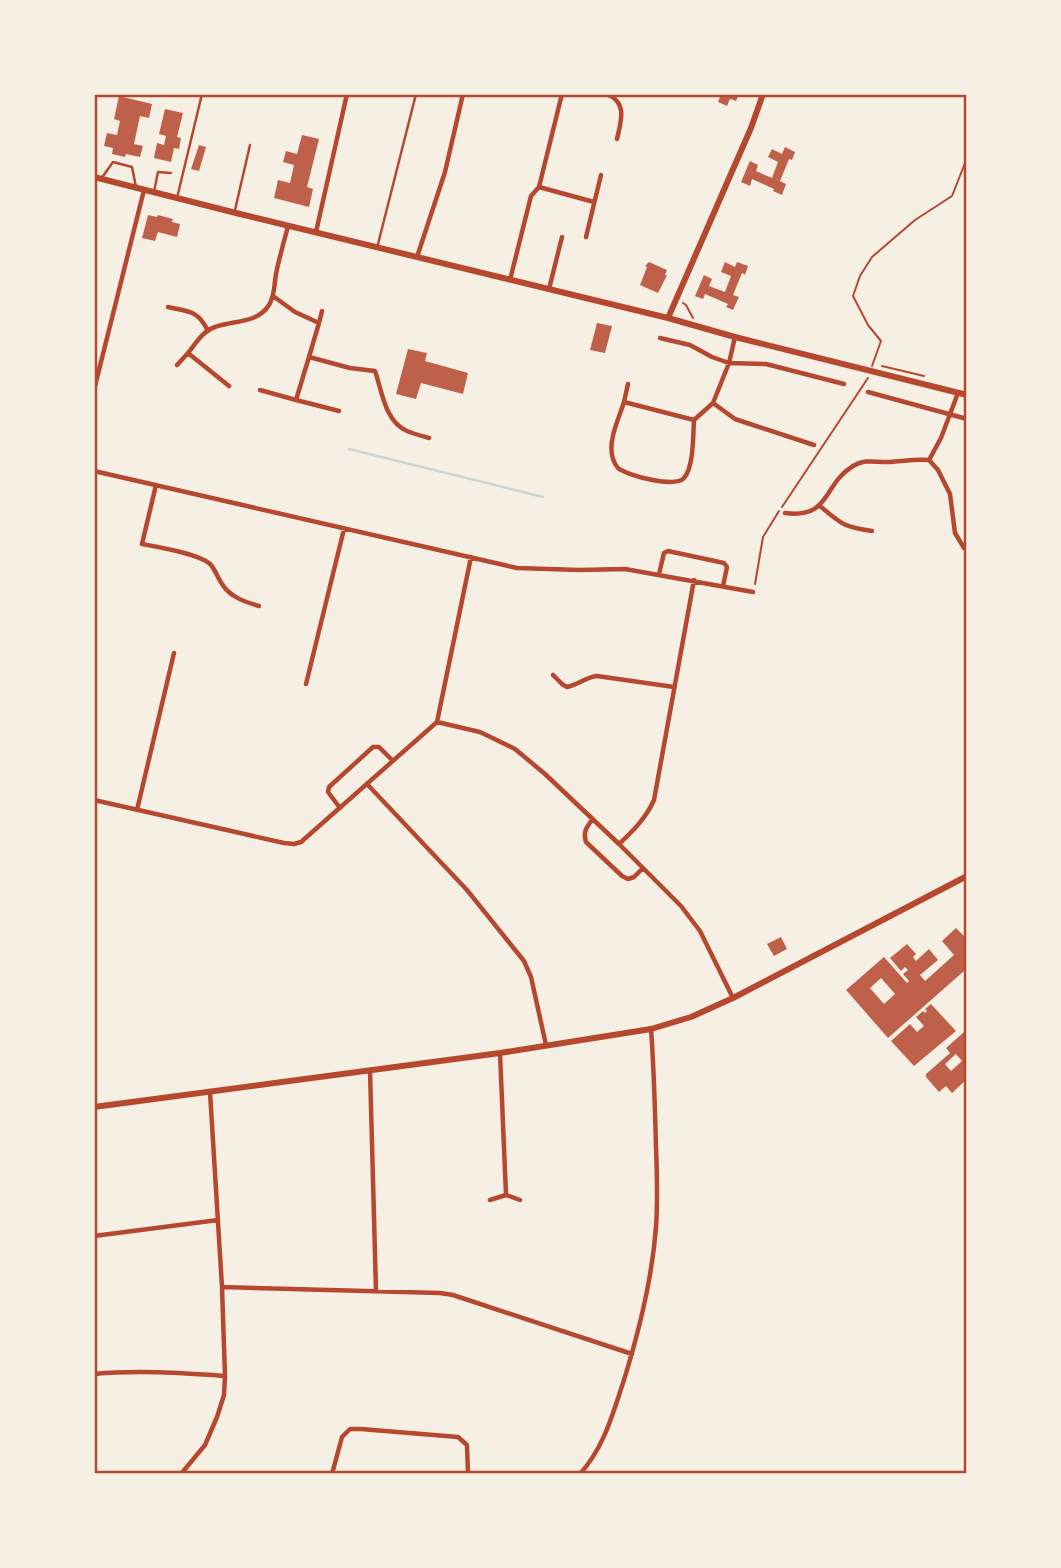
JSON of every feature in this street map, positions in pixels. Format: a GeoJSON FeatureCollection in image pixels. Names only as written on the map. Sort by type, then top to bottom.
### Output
{"type":"FeatureCollection","features":[{"type":"Feature","properties":{"kind":"street"},"geometry":{"type":"LineString","coordinates":[[316,233],[347,94]]}},
{"type":"Feature","properties":{"kind":"street"},"geometry":{"type":"LineString","coordinates":[[417,258],[444,172],[463,94]]}},
{"type":"Feature","properties":{"kind":"street"},"geometry":{"type":"LineString","coordinates":[[510,280],[531,196],[539,187],[562,94]]}},
{"type":"Feature","properties":{"kind":"street"},"geometry":{"type":"LineString","coordinates":[[606,94],[617,100],[622,113],[618,139]]}},
{"type":"Feature","properties":{"kind":"street"},"geometry":{"type":"LineString","coordinates":[[668,318],[763,94]]}},
{"type":"Feature","properties":{"kind":"street"},"geometry":{"type":"LineString","coordinates":[[586,237],[601,175]]}},
{"type":"Feature","properties":{"kind":"street"},"geometry":{"type":"LineString","coordinates":[[98,178],[668,318],[967,395]]}},
{"type":"Feature","properties":{"kind":"street"},"geometry":{"type":"LineString","coordinates":[[539,187],[594,202]]}},
{"type":"Feature","properties":{"kind":"street"},"geometry":{"type":"LineString","coordinates":[[94,390],[144,190]]}},
{"type":"Feature","properties":{"kind":"street"},"geometry":{"type":"LineString","coordinates":[[177,365],[202,335],[214,327],[250,320],[261,315],[273,296],[288,226]]}},
{"type":"Feature","properties":{"kind":"street"},"geometry":{"type":"LineString","coordinates":[[549,289],[562,237]]}},
{"type":"Feature","properties":{"kind":"street"},"geometry":{"type":"LineString","coordinates":[[273,296],[295,312],[319,323]]}},
{"type":"Feature","properties":{"kind":"street"},"geometry":{"type":"LineString","coordinates":[[168,307],[195,313],[203,320],[208,331]]}},
{"type":"Feature","properties":{"kind":"street"},"geometry":{"type":"LineString","coordinates":[[296,400],[322,311]]}},
{"type":"Feature","properties":{"kind":"street"},"geometry":{"type":"LineString","coordinates":[[628,384],[614,430],[611,452],[613,462],[627,473],[668,483],[679,482],[685,478],[690,462],[694,420],[713,403],[729,363],[734,337]]}},
{"type":"Feature","properties":{"kind":"street"},"geometry":{"type":"LineString","coordinates":[[660,338],[690,345],[729,363],[766,364],[844,384]]}},
{"type":"Feature","properties":{"kind":"street"},"geometry":{"type":"LineString","coordinates":[[188,352],[229,386]]}},
{"type":"Feature","properties":{"kind":"street"},"geometry":{"type":"LineString","coordinates":[[309,357],[374,371],[395,424],[407,432],[429,438]]}},
{"type":"Feature","properties":{"kind":"street"},"geometry":{"type":"LineString","coordinates":[[260,390],[339,411]]}},
{"type":"Feature","properties":{"kind":"street"},"geometry":{"type":"LineString","coordinates":[[869,392],[967,419]]}},
{"type":"Feature","properties":{"kind":"street"},"geometry":{"type":"LineString","coordinates":[[929,460],[942,438],[958,393]]}},
{"type":"Feature","properties":{"kind":"street"},"geometry":{"type":"LineString","coordinates":[[624,402],[694,420]]}},
{"type":"Feature","properties":{"kind":"street"},"geometry":{"type":"LineString","coordinates":[[713,403],[735,419],[814,445]]}},
{"type":"Feature","properties":{"kind":"street"},"geometry":{"type":"LineString","coordinates":[[785,513],[812,511],[820,506],[831,488],[850,467],[857,464],[871,460],[929,460],[938,470],[950,494],[955,533],[964,548]]}},
{"type":"Feature","properties":{"kind":"street"},"geometry":{"type":"LineString","coordinates":[[94,471],[517,568],[625,569],[753,592]]}},
{"type":"Feature","properties":{"kind":"street"},"geometry":{"type":"LineString","coordinates":[[156,485],[142,544],[200,558],[210,565],[223,587],[232,596],[259,606]]}},
{"type":"Feature","properties":{"kind":"street"},"geometry":{"type":"LineString","coordinates":[[820,506],[839,523],[872,531]]}},
{"type":"Feature","properties":{"kind":"street"},"geometry":{"type":"LineString","coordinates":[[306,684],[344,529]]}},
{"type":"Feature","properties":{"kind":"street"},"geometry":{"type":"LineString","coordinates":[[659,574],[664,553],[668,551],[724,563],[727,567],[723,586]]}},
{"type":"Feature","properties":{"kind":"street"},"geometry":{"type":"LineString","coordinates":[[94,800],[284,844],[301,842],[437,722],[471,557]]}},
{"type":"Feature","properties":{"kind":"street"},"geometry":{"type":"LineString","coordinates":[[619,844],[648,814],[654,800],[694,580]]}},
{"type":"Feature","properties":{"kind":"street"},"geometry":{"type":"LineString","coordinates":[[137,810],[174,653]]}},
{"type":"Feature","properties":{"kind":"street"},"geometry":{"type":"LineString","coordinates":[[553,675],[567,687],[597,676],[674,687]]}},
{"type":"Feature","properties":{"kind":"street"},"geometry":{"type":"LineString","coordinates":[[437,722],[480,732],[515,749],[545,774],[681,906],[700,931],[733,998]]}},
{"type":"Feature","properties":{"kind":"street"},"geometry":{"type":"LineString","coordinates":[[340,808],[328,788],[373,747],[379,747],[393,761]]}},
{"type":"Feature","properties":{"kind":"street"},"geometry":{"type":"LineString","coordinates":[[367,784],[467,890],[524,961],[531,977],[547,1046]]}},
{"type":"Feature","properties":{"kind":"street"},"geometry":{"type":"LineString","coordinates":[[592,820],[584,835],[586,842],[628,879],[642,869]]}},
{"type":"Feature","properties":{"kind":"street"},"geometry":{"type":"LineString","coordinates":[[94,1107],[500,1053],[651,1030],[691,1017],[733,998],[967,876]]}},
{"type":"Feature","properties":{"kind":"street"},"geometry":{"type":"LineString","coordinates":[[580,1474],[598,1451],[608,1429],[632,1354],[648,1289],[657,1226],[651,1030]]}},
{"type":"Feature","properties":{"kind":"street"},"geometry":{"type":"LineString","coordinates":[[500,1053],[506,1195]]}},
{"type":"Feature","properties":{"kind":"street"},"geometry":{"type":"LineString","coordinates":[[370,1069],[376,1291]]}},
{"type":"Feature","properties":{"kind":"street"},"geometry":{"type":"LineString","coordinates":[[181,1474],[205,1445],[224,1395],[222,1287],[210,1092]]}},
{"type":"Feature","properties":{"kind":"street"},"geometry":{"type":"LineString","coordinates":[[490,1200],[506,1195],[520,1200]]}},
{"type":"Feature","properties":{"kind":"street"},"geometry":{"type":"LineString","coordinates":[[94,1236],[218,1220]]}},
{"type":"Feature","properties":{"kind":"street"},"geometry":{"type":"LineString","coordinates":[[222,1287],[453,1295],[632,1354]]}},
{"type":"Feature","properties":{"kind":"street"},"geometry":{"type":"LineString","coordinates":[[94,1374],[155,1372],[225,1376]]}},
{"type":"Feature","properties":{"kind":"street"},"geometry":{"type":"LineString","coordinates":[[332,1474],[342,1437],[350,1429],[458,1437],[467,1445],[468,1474]]}},
{"type":"Feature","properties":{"kind":"lane"},"geometry":{"type":"LineString","coordinates":[[177,198],[202,94]]}},
{"type":"Feature","properties":{"kind":"lane"},"geometry":{"type":"LineString","coordinates":[[377,248],[416,94]]}},
{"type":"Feature","properties":{"kind":"lane"},"geometry":{"type":"LineString","coordinates":[[234,213],[250,145]]}},
{"type":"Feature","properties":{"kind":"lane"},"geometry":{"type":"LineString","coordinates":[[98,178],[113,162],[132,167],[136,188]]}},
{"type":"Feature","properties":{"kind":"lane"},"geometry":{"type":"LineString","coordinates":[[154,192],[158,172],[171,173]]}},
{"type":"Feature","properties":{"kind":"path"},"geometry":{"type":"LineString","coordinates":[[873,364],[881,341],[868,325],[853,296],[860,276],[872,257],[887,242],[951,196],[967,158]]}},
{"type":"Feature","properties":{"kind":"path"},"geometry":{"type":"LineString","coordinates":[[755,584],[763,537],[867,381]]}},
{"type":"Feature","properties":{"kind":"building"},"geometry":{"type":"Polygon","coordinates":[[[721,94],[739,94],[736,101],[730,99],[727,106],[718,102],[721,94]]]}},
{"type":"Feature","properties":{"kind":"building"},"geometry":{"type":"Polygon","coordinates":[[[119,96],[152,104],[149,118],[140,116],[134,144],[143,146],[140,157],[112,154],[113,148],[104,146],[107,133],[117,135],[120,121],[114,119],[119,96]]]}},
{"type":"Feature","properties":{"kind":"building"},"geometry":{"type":"Polygon","coordinates":[[[165,109],[183,113],[177,137],[181,138],[179,149],[174,148],[171,162],[154,158],[157,143],[164,145],[166,136],[159,134],[165,109]]]}},
{"type":"Feature","properties":{"kind":"building"},"geometry":{"type":"Polygon","coordinates":[[[302,135],[319,139],[307,187],[313,189],[309,207],[274,198],[278,180],[290,183],[294,165],[283,162],[286,151],[297,154],[302,135]]]}},
{"type":"Feature","properties":{"kind":"building"},"geometry":{"type":"Polygon","coordinates":[[[199,145],[206,147],[199,171],[191,169],[199,145]]]}},
{"type":"Feature","properties":{"kind":"building"},"geometry":{"type":"Polygon","coordinates":[[[785,147],[795,152],[792,160],[789,159],[780,181],[786,184],[782,195],[752,179],[750,186],[741,182],[750,161],[758,165],[756,171],[772,178],[778,162],[768,157],[772,149],[782,154],[785,147]]]}},
{"type":"Feature","properties":{"kind":"building"},"geometry":{"type":"Polygon","coordinates":[[[148,215],[173,219],[172,222],[180,224],[177,237],[158,232],[155,241],[142,238],[148,215]]]}},
{"type":"Feature","properties":{"kind":"building"},"geometry":{"type":"Polygon","coordinates":[[[649,262],[667,270],[658,293],[640,285],[647,267],[645,266],[649,262]]]}},
{"type":"Feature","properties":{"kind":"building"},"geometry":{"type":"Polygon","coordinates":[[[725,262],[735,267],[737,262],[748,266],[745,275],[742,273],[733,295],[739,297],[733,310],[726,307],[728,304],[705,294],[703,299],[695,296],[704,275],[712,279],[709,286],[725,292],[731,276],[721,272],[725,262]]]}},
{"type":"Feature","properties":{"kind":"building"},"geometry":{"type":"Polygon","coordinates":[[[597,323],[612,326],[605,353],[590,350],[597,323]]]}},
{"type":"Feature","properties":{"kind":"building"},"geometry":{"type":"Polygon","coordinates":[[[408,349],[427,353],[425,361],[468,373],[463,394],[421,383],[416,399],[396,394],[408,349]]]}},
{"type":"Feature","properties":{"kind":"building"},"geometry":{"type":"Polygon","coordinates":[[[956,928],[967,939],[967,974],[964,971],[888,1038],[846,990],[884,957],[907,983],[909,981],[903,974],[908,970],[905,967],[901,971],[890,958],[907,944],[916,954],[913,957],[916,961],[929,949],[938,960],[920,975],[925,981],[954,955],[942,941],[956,928]],[[881,978],[870,988],[884,1004],[895,994],[881,978]]]}},
{"type":"Feature","properties":{"kind":"building"},"geometry":{"type":"Polygon","coordinates":[[[781,937],[787,949],[774,956],[767,944],[781,937]]]}},
{"type":"Feature","properties":{"kind":"building"},"geometry":{"type":"Polygon","coordinates":[[[931,1004],[956,1031],[914,1066],[891,1041],[910,1024],[917,1032],[924,1026],[916,1017],[923,1011],[925,1013],[925,1009],[931,1004]]]}},
{"type":"Feature","properties":{"kind":"building"},"geometry":{"type":"Polygon","coordinates":[[[964,1032],[967,1034],[967,1079],[952,1093],[946,1086],[939,1092],[926,1077],[926,1074],[950,1053],[946,1048],[964,1032]],[[956,1054],[945,1064],[951,1071],[962,1061],[956,1054]]]}},
{"type":"Feature","properties":{"kind":"waterway"},"geometry":{"type":"LineString","coordinates":[[349,449],[543,497]]}}]}
